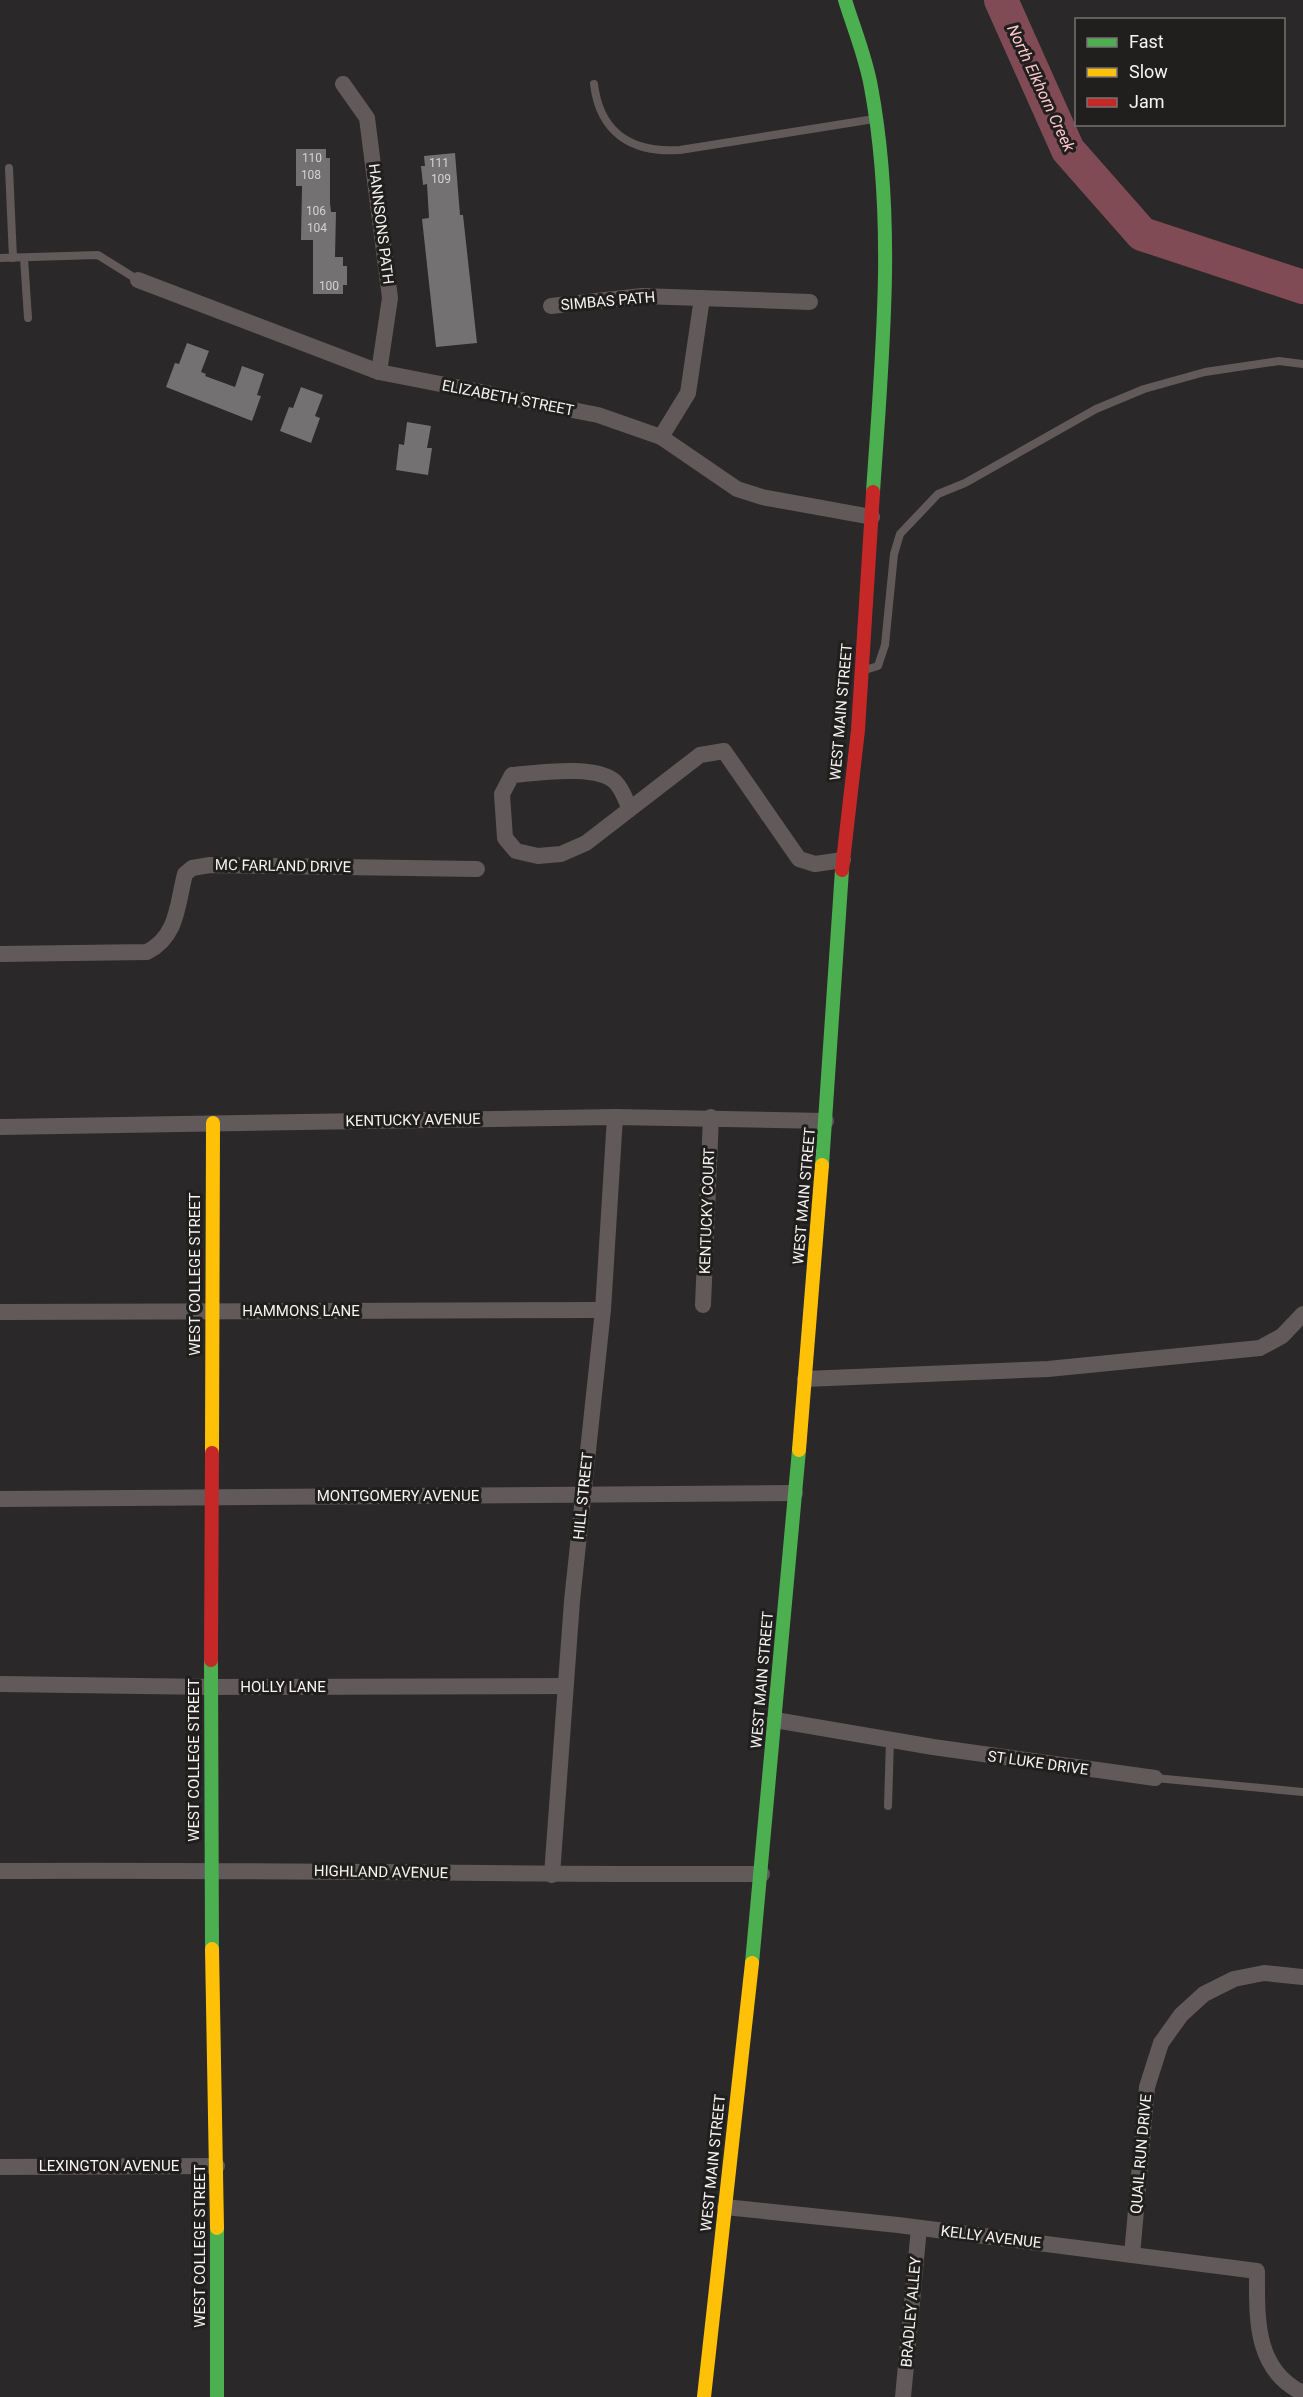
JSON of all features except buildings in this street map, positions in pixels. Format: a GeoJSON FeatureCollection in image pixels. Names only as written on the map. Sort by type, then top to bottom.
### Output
{"type":"FeatureCollection","features":[{"type":"Feature","properties":{"kind":"main road","name":"WEST MAIN STREET"},"geometry":{"type":"LineString","coordinates":[[704,2397],[762,1874],[826,1121],[843,860],[858,730],[872,517],[886,273],[886,216],[877,118],[862,50],[845,0]]}},
{"type":"Feature","properties":{"kind":"main road","name":"WEST COLLEGE STREET"},"geometry":{"type":"LineString","coordinates":[[213,1124],[210,1869],[217,2166],[217,2397]]}},
{"type":"Feature","properties":{"kind":"street","name":"HANNSONS PATH"},"geometry":{"type":"LineString","coordinates":[[343,84],[367,117],[389,287],[390,298],[379,372]]}},
{"type":"Feature","properties":{"kind":"street","name":"ELIZABETH STREET"},"geometry":{"type":"LineString","coordinates":[[138,280],[379,372],[598,416],[661,437],[737,489],[872,517]]}},
{"type":"Feature","properties":{"kind":"street","name":"SIMBAS PATH"},"geometry":{"type":"LineString","coordinates":[[551,306],[642,296],[810,302]]}},
{"type":"Feature","properties":{"kind":"street"},"geometry":{"type":"LineString","coordinates":[[661,437],[688,393],[702,298]]}},
{"type":"Feature","properties":{"kind":"street"},"geometry":{"type":"LineString","coordinates":[[630,809],[617,782],[602,773],[558,772],[512,776],[502,794],[505,838],[516,851],[538,856],[561,854],[586,843],[700,755],[724,751],[799,859],[815,864],[843,860]]}},
{"type":"Feature","properties":{"kind":"street","name":"MC FARLAND DRIVE"},"geometry":{"type":"LineString","coordinates":[[0,954],[147,952],[160,945],[171,933],[185,874],[192,867],[210,865],[477,869]]}},
{"type":"Feature","properties":{"kind":"street","name":"KENTUCKY AVENUE"},"geometry":{"type":"LineString","coordinates":[[0,1127],[615,1117],[711,1117],[826,1121]]}},
{"type":"Feature","properties":{"kind":"street","name":"HILL STREET"},"geometry":{"type":"LineString","coordinates":[[552,1875],[565,1686],[603,1310],[615,1117]]}},
{"type":"Feature","properties":{"kind":"street","name":"KENTUCKY COURT"},"geometry":{"type":"LineString","coordinates":[[703,1305],[711,1117]]}},
{"type":"Feature","properties":{"kind":"street","name":"HAMMONS LANE"},"geometry":{"type":"LineString","coordinates":[[0,1312],[603,1310]]}},
{"type":"Feature","properties":{"kind":"street"},"geometry":{"type":"LineString","coordinates":[[805,1379],[1048,1369],[1260,1348],[1282,1336],[1303,1314]]}},
{"type":"Feature","properties":{"kind":"street","name":"MONTGOMERY AVENUE"},"geometry":{"type":"LineString","coordinates":[[0,1499],[795,1493]]}},
{"type":"Feature","properties":{"kind":"street","name":"HOLLY LANE"},"geometry":{"type":"LineString","coordinates":[[0,1684],[211,1687],[565,1686]]}},
{"type":"Feature","properties":{"kind":"street","name":"ST LUKE DRIVE"},"geometry":{"type":"LineString","coordinates":[[775,1720],[890,1740],[1155,1778]]}},
{"type":"Feature","properties":{"kind":"street","name":"HIGHLAND AVENUE"},"geometry":{"type":"LineString","coordinates":[[0,1871],[210,1869],[552,1875],[762,1874]]}},
{"type":"Feature","properties":{"kind":"street","name":"QUAIL RUN DRIVE"},"geometry":{"type":"LineString","coordinates":[[1132,2255],[1146,2087],[1161,2043],[1181,2015],[1204,1994],[1234,1979],[1264,1973],[1303,1977]]}},
{"type":"Feature","properties":{"kind":"street","name":"LEXINGTON AVENUE"},"geometry":{"type":"LineString","coordinates":[[0,2167],[217,2166]]}},
{"type":"Feature","properties":{"kind":"street","name":"KELLY AVENUE"},"geometry":{"type":"LineString","coordinates":[[724,2207],[919,2228],[1257,2271],[1257,2326],[1264,2350],[1273,2369],[1284,2381],[1303,2393]]}},
{"type":"Feature","properties":{"kind":"street","name":"BRADLEY ALLEY"},"geometry":{"type":"LineString","coordinates":[[903,2397],[919,2228]]}},
{"type":"Feature","properties":{"kind":"lane"},"geometry":{"type":"LineString","coordinates":[[594,84],[596,101],[616,132],[632,145],[649,149],[680,150],[877,118]]}},
{"type":"Feature","properties":{"kind":"lane"},"geometry":{"type":"LineString","coordinates":[[9,168],[13,258]]}},
{"type":"Feature","properties":{"kind":"lane"},"geometry":{"type":"LineString","coordinates":[[0,258],[98,255],[138,280]]}},
{"type":"Feature","properties":{"kind":"lane"},"geometry":{"type":"LineString","coordinates":[[24,258],[28,318]]}},
{"type":"Feature","properties":{"kind":"lane"},"geometry":{"type":"LineString","coordinates":[[861,671],[878,666],[885,645],[894,554],[900,534],[938,494],[965,483],[1096,409],[1144,389],[1205,372],[1279,361],[1303,364]]}},
{"type":"Feature","properties":{"kind":"lane"},"geometry":{"type":"LineString","coordinates":[[888,1806],[890,1740]]}},
{"type":"Feature","properties":{"kind":"lane","name":"ST LUKE DRIVE"},"geometry":{"type":"LineString","coordinates":[[1155,1778],[1303,1792]]}},
{"type":"Feature","properties":{"kind":"waterway","name":"North Elkhorn Creek"},"geometry":{"type":"LineString","coordinates":[[1001,0],[1068,150],[1142,234],[1303,287]]}},
{"type":"Feature","properties":{"kind":"traffic: fast"},"geometry":{"type":"LineString","coordinates":[[845,0],[869,76],[879,137],[883,188],[885,289],[873,492]]}},
{"type":"Feature","properties":{"kind":"traffic: fast"},"geometry":{"type":"LineString","coordinates":[[822,1165],[842,870]]}},
{"type":"Feature","properties":{"kind":"traffic: fast"},"geometry":{"type":"LineString","coordinates":[[752,1963],[799,1450]]}},
{"type":"Feature","properties":{"kind":"traffic: fast"},"geometry":{"type":"LineString","coordinates":[[211,1660],[212,1949]]}},
{"type":"Feature","properties":{"kind":"traffic: fast"},"geometry":{"type":"LineString","coordinates":[[217,2228],[217,2397]]}},
{"type":"Feature","properties":{"kind":"traffic: slow"},"geometry":{"type":"LineString","coordinates":[[212,1453],[213,1123]]}},
{"type":"Feature","properties":{"kind":"traffic: slow"},"geometry":{"type":"LineString","coordinates":[[799,1450],[822,1165]]}},
{"type":"Feature","properties":{"kind":"traffic: slow"},"geometry":{"type":"LineString","coordinates":[[212,1949],[217,2228]]}},
{"type":"Feature","properties":{"kind":"traffic: slow"},"geometry":{"type":"LineString","coordinates":[[704,2397],[752,1963]]}},
{"type":"Feature","properties":{"kind":"traffic: jam"},"geometry":{"type":"LineString","coordinates":[[842,870],[858,730],[873,492]]}},
{"type":"Feature","properties":{"kind":"traffic: jam"},"geometry":{"type":"LineString","coordinates":[[211,1660],[212,1453]]}}]}
